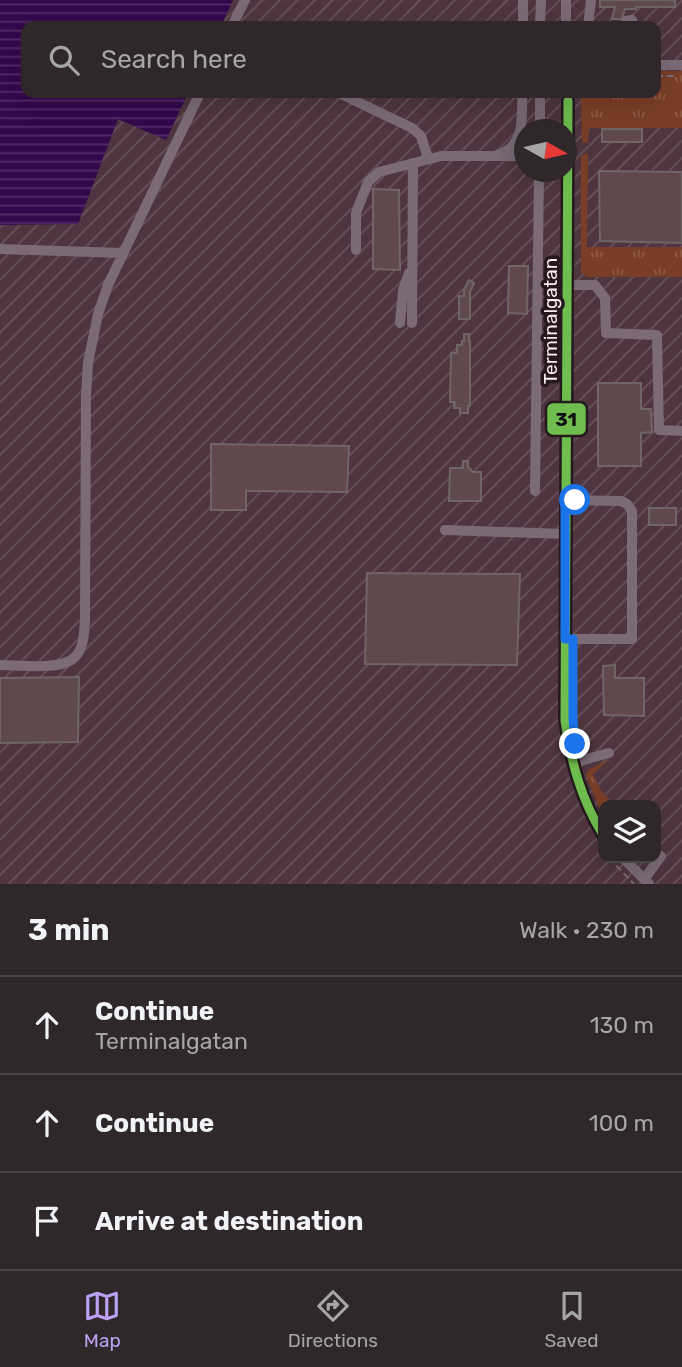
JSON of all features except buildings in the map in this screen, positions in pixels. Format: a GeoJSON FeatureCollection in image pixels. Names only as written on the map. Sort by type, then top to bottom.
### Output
{"type":"FeatureCollection","features":[{"type":"Feature","properties":{"kind":"street"},"geometry":{"type":"LineString","coordinates":[[234,21],[245,0]]}},
{"type":"Feature","properties":{"kind":"street"},"geometry":{"type":"LineString","coordinates":[[523,0],[523,21]]}},
{"type":"Feature","properties":{"kind":"street"},"geometry":{"type":"LineString","coordinates":[[540,21],[541,0]]}},
{"type":"Feature","properties":{"kind":"street"},"geometry":{"type":"LineString","coordinates":[[566,0],[566,21]]}},
{"type":"Feature","properties":{"kind":"street"},"geometry":{"type":"LineString","coordinates":[[589,21],[591,0]]}},
{"type":"Feature","properties":{"kind":"street"},"geometry":{"type":"LineString","coordinates":[[661,66],[680,71]]}},
{"type":"Feature","properties":{"kind":"street"},"geometry":{"type":"LineString","coordinates":[[0,665],[64,664],[75,657],[83,644],[86,395],[88,363],[98,314],[108,285],[198,98]]}},
{"type":"Feature","properties":{"kind":"street"},"geometry":{"type":"LineString","coordinates":[[349,98],[412,128],[421,136],[428,158]]}},
{"type":"Feature","properties":{"kind":"street"},"geometry":{"type":"LineString","coordinates":[[495,156],[504,153],[519,139],[522,127],[522,98]]}},
{"type":"Feature","properties":{"kind":"street"},"geometry":{"type":"LineString","coordinates":[[540,98],[540,119]]}},
{"type":"Feature","properties":{"kind":"street","name":"Terminalgatan"},"geometry":{"type":"LineString","coordinates":[[569,98],[565,720],[576,782],[598,827]]}},
{"type":"Feature","properties":{"kind":"street"},"geometry":{"type":"LineString","coordinates":[[356,250],[356,213],[368,182],[379,172],[442,156],[514,156]]}},
{"type":"Feature","properties":{"kind":"street"},"geometry":{"type":"LineString","coordinates":[[406,323],[414,232],[413,163]]}},
{"type":"Feature","properties":{"kind":"street"},"geometry":{"type":"LineString","coordinates":[[535,491],[539,182]]}},
{"type":"Feature","properties":{"kind":"street"},"geometry":{"type":"LineString","coordinates":[[0,249],[123,253]]}},
{"type":"Feature","properties":{"kind":"street"},"geometry":{"type":"LineString","coordinates":[[568,285],[595,285],[605,298],[606,333],[657,335],[659,430],[682,431]]}},
{"type":"Feature","properties":{"kind":"street"},"geometry":{"type":"LineString","coordinates":[[565,500],[621,501],[632,511],[632,639],[565,639]]}},
{"type":"Feature","properties":{"kind":"street"},"geometry":{"type":"LineString","coordinates":[[445,530],[565,534]]}},
{"type":"Feature","properties":{"kind":"street"},"geometry":{"type":"LineString","coordinates":[[572,763],[609,753]]}},
{"type":"Feature","properties":{"kind":"street"},"geometry":{"type":"LineString","coordinates":[[627,863],[642,882],[656,863]]}},
{"type":"Feature","properties":{"kind":"path"},"geometry":{"type":"LineString","coordinates":[[661,75],[680,71]]}},
{"type":"Feature","properties":{"kind":"path"},"geometry":{"type":"LineString","coordinates":[[616,863],[642,882]]}},
{"type":"Feature","properties":{"kind":"shaded area"},"geometry":{"type":"Polygon","coordinates":[[[0,0],[233,0],[223,21],[21,21],[21,98],[186,98],[166,140],[118,119],[78,224],[0,225],[0,0]]]}},
{"type":"Feature","properties":{"kind":"shaded area"},"geometry":{"type":"Polygon","coordinates":[[[233,0],[682,0],[682,884],[0,884],[0,225],[78,224],[118,119],[166,140],[187,98],[661,98],[661,21],[223,21],[233,0]]]}},
{"type":"Feature","properties":{"kind":"green space"},"geometry":{"type":"Polygon","coordinates":[[[661,71],[682,71],[682,128],[589,128],[588,143],[582,142],[581,98],[661,98],[661,71]]]}},
{"type":"Feature","properties":{"kind":"green space"},"geometry":{"type":"Polygon","coordinates":[[[588,153],[587,247],[682,247],[682,277],[587,277],[581,273],[581,156],[588,153]]]}},
{"type":"Feature","properties":{"kind":"green space"},"geometry":{"type":"Polygon","coordinates":[[[610,759],[593,774],[600,789],[610,800],[598,800],[598,804],[586,776],[588,770],[610,759]]]}},
{"type":"Feature","properties":{"kind":"transit line","name":"31"},"geometry":{"type":"LineString","coordinates":[[568,101],[565,720],[578,780],[598,825]]}},
{"type":"Feature","properties":{"kind":"route"},"geometry":{"type":"LineString","coordinates":[[575,500],[565,500],[565,639],[573,639],[575,744]]}}]}
